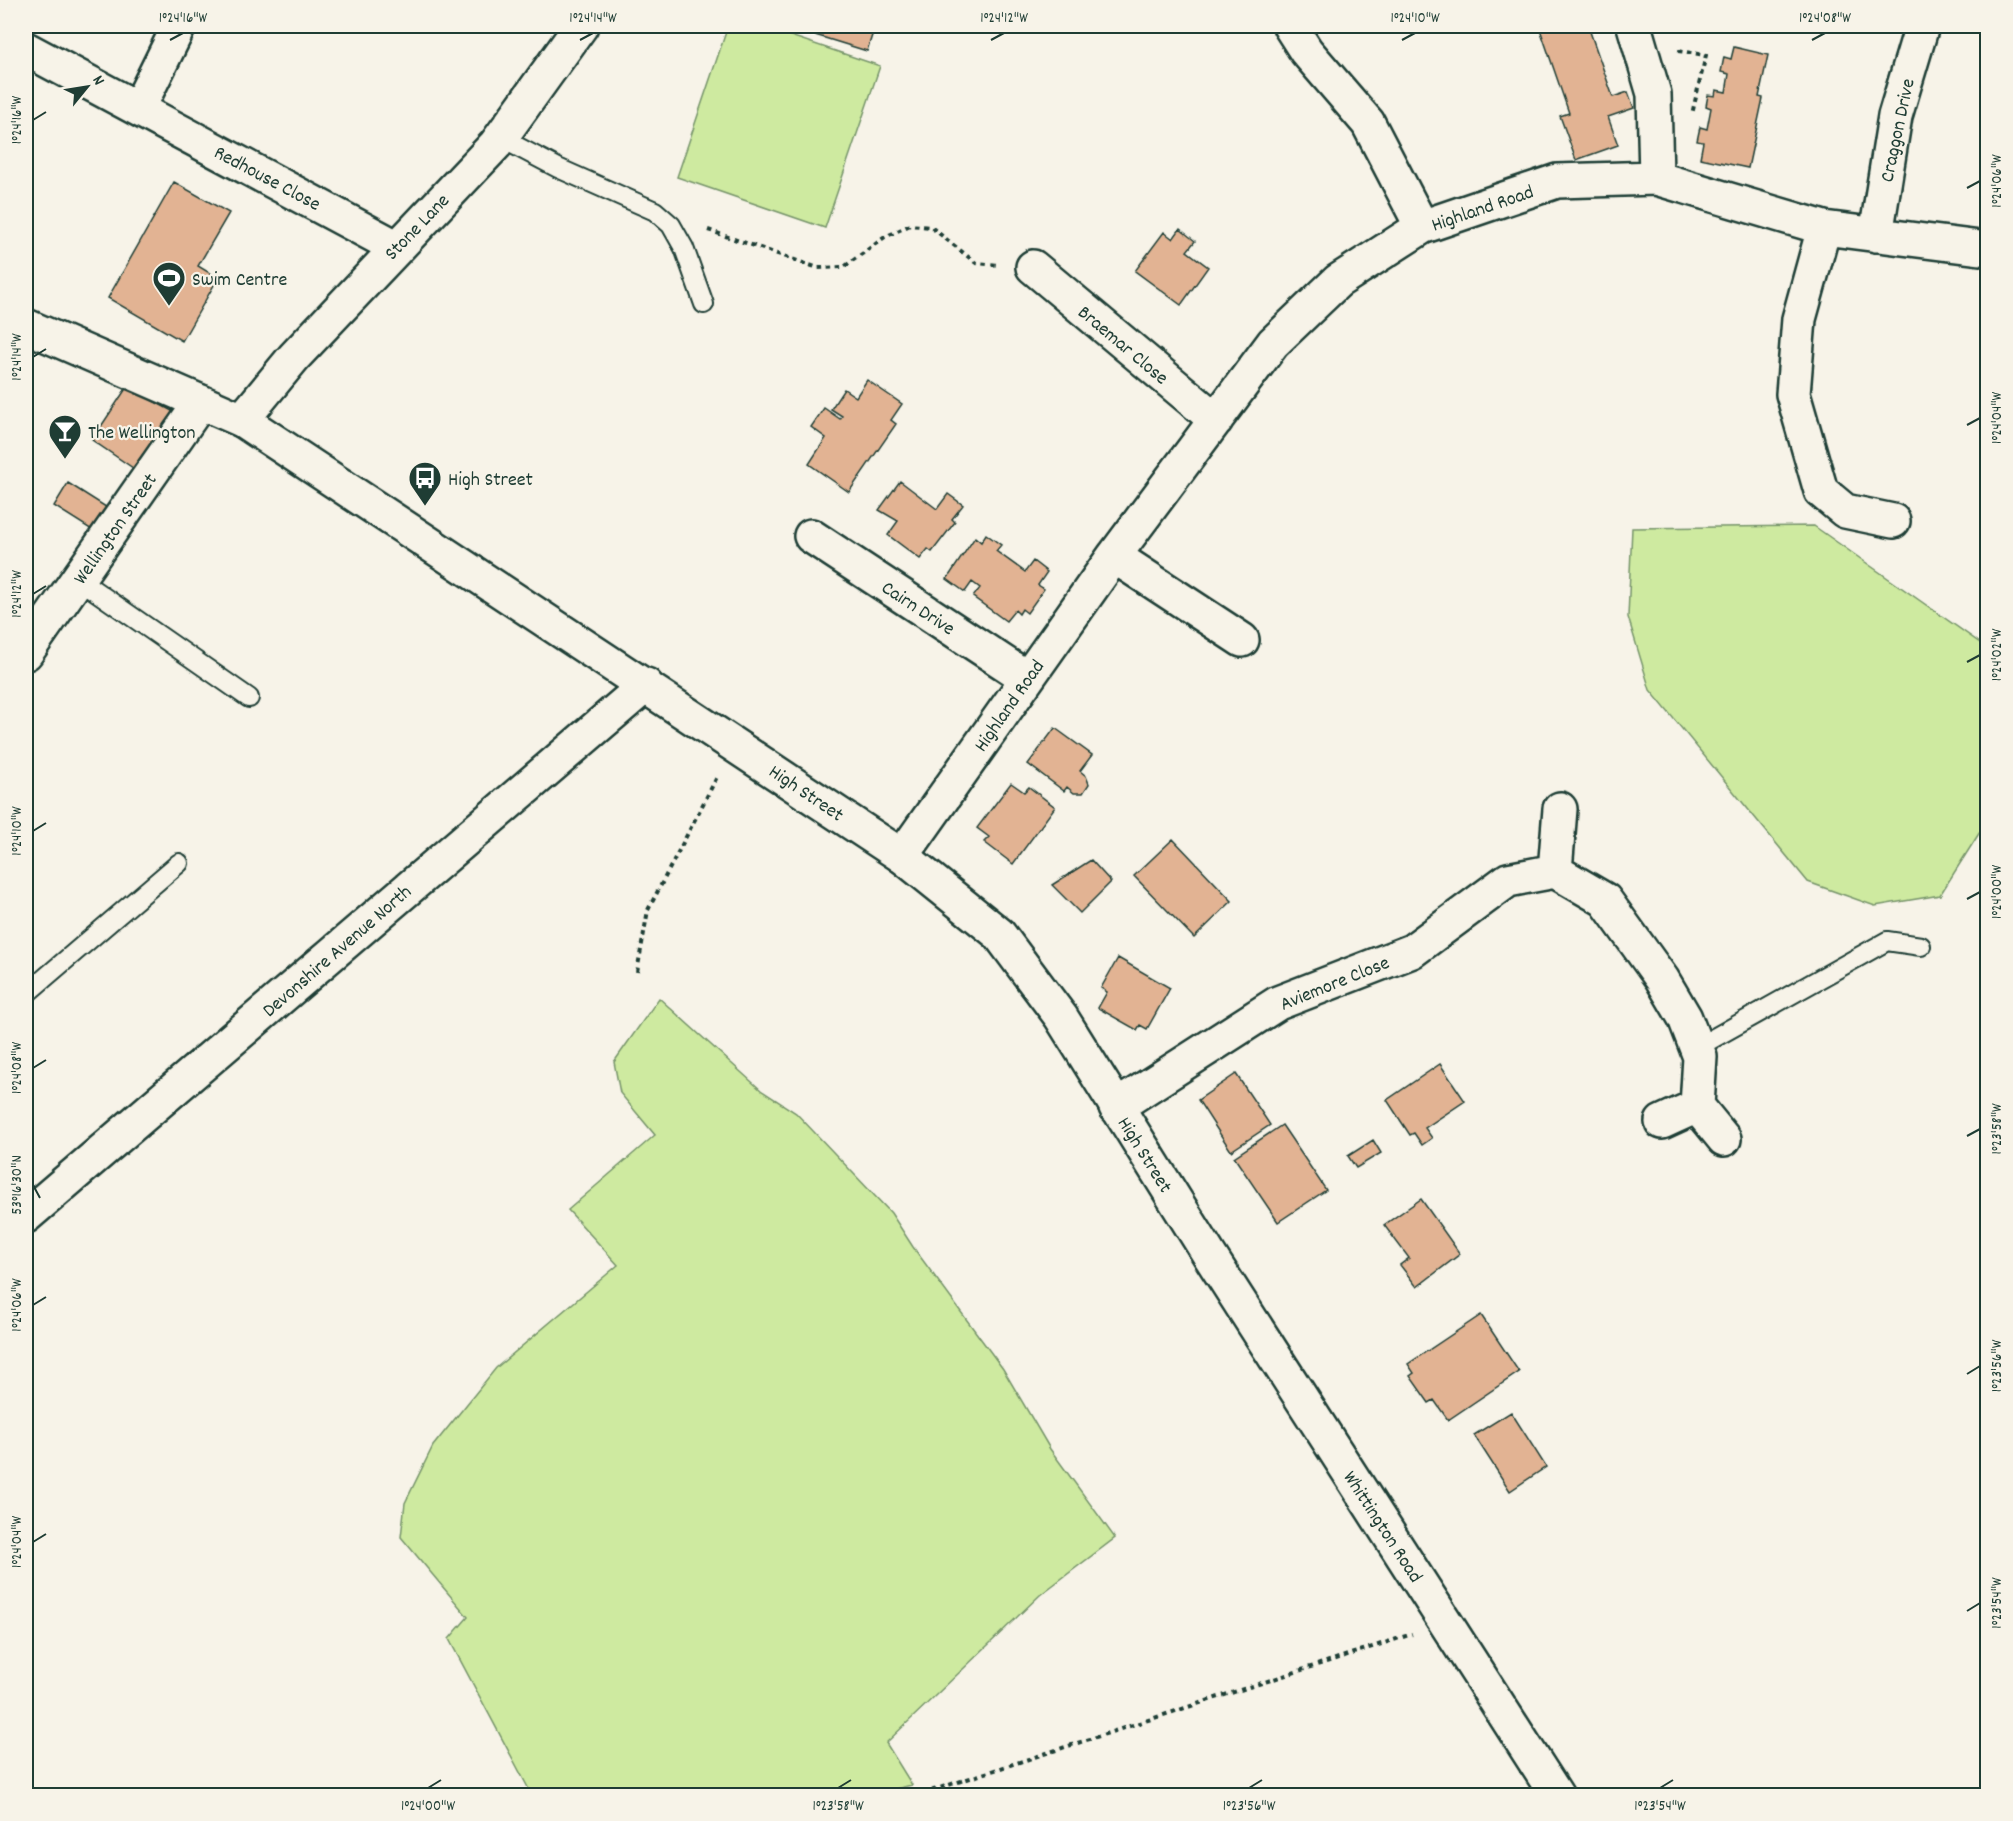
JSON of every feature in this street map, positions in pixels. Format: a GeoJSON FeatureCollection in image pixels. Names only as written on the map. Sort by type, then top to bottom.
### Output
{"type":"FeatureCollection","features":[{"type":"Feature","properties":{"kind":"street"},"geometry":{"type":"LineString","coordinates":[[139,107],[179,26]]}},
{"type":"Feature","properties":{"kind":"street","name":"Stone Lane"},"geometry":{"type":"LineString","coordinates":[[242,420],[294,357],[501,138],[581,26]]}},
{"type":"Feature","properties":{"kind":"street"},"geometry":{"type":"LineString","coordinates":[[1290,26],[1306,51],[1368,123],[1422,227]]}},
{"type":"Feature","properties":{"kind":"street"},"geometry":{"type":"LineString","coordinates":[[1634,26],[1654,94],[1656,178]]}},
{"type":"Feature","properties":{"kind":"street","name":"Craggon Drive"},"geometry":{"type":"LineString","coordinates":[[1876,235],[1895,116],[1922,26]]}},
{"type":"Feature","properties":{"kind":"street","name":"Redhouse Close"},"geometry":{"type":"LineString","coordinates":[[26,49],[139,107],[396,247]]}},
{"type":"Feature","properties":{"kind":"street","name":"Highland Road"},"geometry":{"type":"LineString","coordinates":[[902,856],[1114,555],[1273,344],[1338,282],[1422,227],[1557,181],[1656,178],[1824,228],[1988,249]]}},
{"type":"Feature","properties":{"kind":"street"},"geometry":{"type":"LineString","coordinates":[[1824,228],[1799,319],[1793,394],[1821,491],[1845,511],[1893,521]]}},
{"type":"Feature","properties":{"kind":"street","name":"Braemar Close"},"geometry":{"type":"LineString","coordinates":[[1033,267],[1216,420]]}},
{"type":"Feature","properties":{"kind":"street","name":"High Street"},"geometry":{"type":"LineString","coordinates":[[26,326],[242,420],[902,856],[999,934],[1061,1017],[1210,1256]]}},
{"type":"Feature","properties":{"kind":"street","name":"Wellington Street"},"geometry":{"type":"LineString","coordinates":[[26,653],[201,402]]}},
{"type":"Feature","properties":{"kind":"street","name":"Cairn Drive"},"geometry":{"type":"LineString","coordinates":[[811,536],[1027,678]]}},
{"type":"Feature","properties":{"kind":"street"},"geometry":{"type":"LineString","coordinates":[[1114,555],[1242,640]]}},
{"type":"Feature","properties":{"kind":"street","name":"Devonshire Avenue North"},"geometry":{"type":"LineString","coordinates":[[26,1216],[646,685]]}},
{"type":"Feature","properties":{"kind":"street"},"geometry":{"type":"LineString","coordinates":[[1560,809],[1556,871],[1605,900],[1662,979],[1685,1018],[1700,1057],[1697,1106],[1724,1139]]}},
{"type":"Feature","properties":{"kind":"street","name":"Aviemore Close"},"geometry":{"type":"LineString","coordinates":[[1116,1107],[1278,1003],[1412,951],[1508,880],[1556,871]]}},
{"type":"Feature","properties":{"kind":"street"},"geometry":{"type":"LineString","coordinates":[[1662,1122],[1697,1106]]}},
{"type":"Feature","properties":{"kind":"street","name":"Whittington Road"},"geometry":{"type":"LineString","coordinates":[[1210,1256],[1557,1796]]}},
{"type":"Feature","properties":{"kind":"lane"},"geometry":{"type":"LineString","coordinates":[[501,138],[576,177],[655,211],[671,225],[684,248],[704,304]]}},
{"type":"Feature","properties":{"kind":"lane"},"geometry":{"type":"LineString","coordinates":[[78,579],[249,698]]}},
{"type":"Feature","properties":{"kind":"lane"},"geometry":{"type":"LineString","coordinates":[[26,994],[179,863]]}},
{"type":"Feature","properties":{"kind":"lane"},"geometry":{"type":"LineString","coordinates":[[1696,1047],[1887,941],[1921,946]]}},
{"type":"Feature","properties":{"kind":"path"},"geometry":{"type":"LineString","coordinates":[[702,225],[710,231],[764,247],[818,268],[844,267],[885,237],[910,225],[931,227],[976,263],[1033,267]]}},
{"type":"Feature","properties":{"kind":"path"},"geometry":{"type":"LineString","coordinates":[[637,972],[648,910],[707,795],[736,745]]}},
{"type":"Feature","properties":{"kind":"path"},"geometry":{"type":"LineString","coordinates":[[915,1796],[1447,1622]]}},
{"type":"Feature","properties":{"kind":"green space"},"geometry":{"type":"Polygon","coordinates":[[[728,26],[761,26],[880,66],[825,228],[677,177],[728,26]]]}},
{"type":"Feature","properties":{"kind":"green space"},"geometry":{"type":"Polygon","coordinates":[[[1814,526],[1987,648],[1987,821],[1940,895],[1875,906],[1808,882],[1650,690],[1628,617],[1632,528],[1814,526]]]}},
{"type":"Feature","properties":{"kind":"green space"},"geometry":{"type":"Polygon","coordinates":[[[659,998],[762,1091],[796,1113],[891,1213],[913,1247],[1003,1369],[1050,1449],[1115,1538],[1040,1595],[886,1743],[912,1785],[865,1796],[532,1795],[449,1639],[468,1617],[401,1537],[405,1503],[433,1446],[496,1368],[618,1265],[568,1210],[655,1135],[620,1093],[614,1062],[659,998]]]}},
{"type":"Feature","properties":{"kind":"building"},"geometry":{"type":"Polygon","coordinates":[[[786,26],[875,26],[867,51],[786,26]]]}},
{"type":"Feature","properties":{"kind":"building"},"geometry":{"type":"Polygon","coordinates":[[[1539,26],[1588,26],[1613,97],[1628,92],[1634,108],[1608,117],[1618,145],[1576,160],[1560,116],[1569,113],[1539,26]]]}},
{"type":"Feature","properties":{"kind":"building"},"geometry":{"type":"Polygon","coordinates":[[[1734,47],[1768,55],[1759,97],[1763,98],[1748,168],[1700,158],[1703,142],[1697,141],[1700,127],[1707,129],[1711,108],[1706,106],[1708,95],[1715,96],[1716,90],[1726,92],[1729,74],[1721,72],[1724,57],[1731,59],[1734,47]]]}},
{"type":"Feature","properties":{"kind":"building"},"geometry":{"type":"Polygon","coordinates":[[[174,182],[229,213],[198,266],[218,278],[182,341],[108,298],[174,182]]]}},
{"type":"Feature","properties":{"kind":"building"},"geometry":{"type":"Polygon","coordinates":[[[1180,229],[1195,241],[1187,251],[1208,267],[1181,305],[1135,271],[1164,232],[1173,239],[1180,229]]]}},
{"type":"Feature","properties":{"kind":"building"},"geometry":{"type":"Polygon","coordinates":[[[867,380],[902,404],[891,420],[896,424],[849,492],[809,464],[826,438],[811,427],[824,408],[840,419],[842,416],[831,409],[844,389],[856,397],[867,380]]]}},
{"type":"Feature","properties":{"kind":"building"},"geometry":{"type":"Polygon","coordinates":[[[127,387],[174,412],[133,468],[92,440],[127,387]]]}},
{"type":"Feature","properties":{"kind":"building"},"geometry":{"type":"Polygon","coordinates":[[[900,481],[937,509],[948,494],[963,505],[952,519],[955,522],[932,552],[928,549],[920,559],[888,535],[898,521],[879,510],[900,481]]]}},
{"type":"Feature","properties":{"kind":"building"},"geometry":{"type":"Polygon","coordinates":[[[68,483],[106,507],[92,530],[54,506],[68,483]]]}},
{"type":"Feature","properties":{"kind":"building"},"geometry":{"type":"Polygon","coordinates":[[[986,534],[1001,545],[996,551],[1025,572],[1033,561],[1047,572],[1038,585],[1044,589],[1027,613],[1022,609],[1019,614],[1015,610],[1006,621],[973,597],[980,588],[972,582],[965,592],[947,579],[975,537],[981,542],[986,534]]]}},
{"type":"Feature","properties":{"kind":"building"},"geometry":{"type":"Polygon","coordinates":[[[1055,728],[1092,755],[1080,771],[1086,776],[1089,784],[1083,793],[1074,793],[1067,787],[1064,791],[1028,764],[1055,728]]]}},
{"type":"Feature","properties":{"kind":"building"},"geometry":{"type":"Polygon","coordinates":[[[1011,783],[1024,792],[1029,787],[1055,807],[1013,864],[984,842],[989,837],[977,828],[1011,783]]]}},
{"type":"Feature","properties":{"kind":"building"},"geometry":{"type":"Polygon","coordinates":[[[1173,839],[1232,901],[1194,938],[1134,876],[1173,839]]]}},
{"type":"Feature","properties":{"kind":"building"},"geometry":{"type":"Polygon","coordinates":[[[1091,860],[1111,882],[1080,913],[1052,885],[1091,860]]]}},
{"type":"Feature","properties":{"kind":"building"},"geometry":{"type":"Polygon","coordinates":[[[1118,958],[1170,988],[1147,1029],[1140,1025],[1137,1030],[1098,1008],[1107,992],[1101,988],[1118,958]]]}},
{"type":"Feature","properties":{"kind":"building"},"geometry":{"type":"Polygon","coordinates":[[[1440,1064],[1465,1101],[1425,1128],[1432,1138],[1422,1145],[1414,1133],[1410,1135],[1387,1100],[1440,1064]]]}},
{"type":"Feature","properties":{"kind":"building"},"geometry":{"type":"Polygon","coordinates":[[[1236,1074],[1270,1125],[1231,1151],[1198,1100],[1236,1074]]]}},
{"type":"Feature","properties":{"kind":"building"},"geometry":{"type":"Polygon","coordinates":[[[1282,1125],[1326,1190],[1278,1222],[1234,1157],[1282,1125]]]}},
{"type":"Feature","properties":{"kind":"building"},"geometry":{"type":"Polygon","coordinates":[[[1373,1140],[1381,1153],[1356,1168],[1348,1156],[1373,1140]]]}},
{"type":"Feature","properties":{"kind":"building"},"geometry":{"type":"Polygon","coordinates":[[[1421,1199],[1460,1254],[1417,1287],[1400,1265],[1409,1258],[1384,1225],[1421,1199]]]}},
{"type":"Feature","properties":{"kind":"building"},"geometry":{"type":"Polygon","coordinates":[[[1481,1315],[1519,1372],[1448,1420],[1434,1400],[1429,1403],[1410,1376],[1414,1373],[1408,1364],[1481,1315]]]}},
{"type":"Feature","properties":{"kind":"building"},"geometry":{"type":"Polygon","coordinates":[[[1511,1412],[1546,1467],[1510,1491],[1474,1435],[1511,1412]]]}},
{"type":"Feature","properties":{"kind":"place","name":"Swim Centre"},"geometry":{"type":"Point","coordinates":[169,307]}},
{"type":"Feature","properties":{"kind":"place","name":"The Wellington"},"geometry":{"type":"Point","coordinates":[65,460]}},
{"type":"Feature","properties":{"kind":"place","name":"High Street"},"geometry":{"type":"Point","coordinates":[425,507]}}]}
